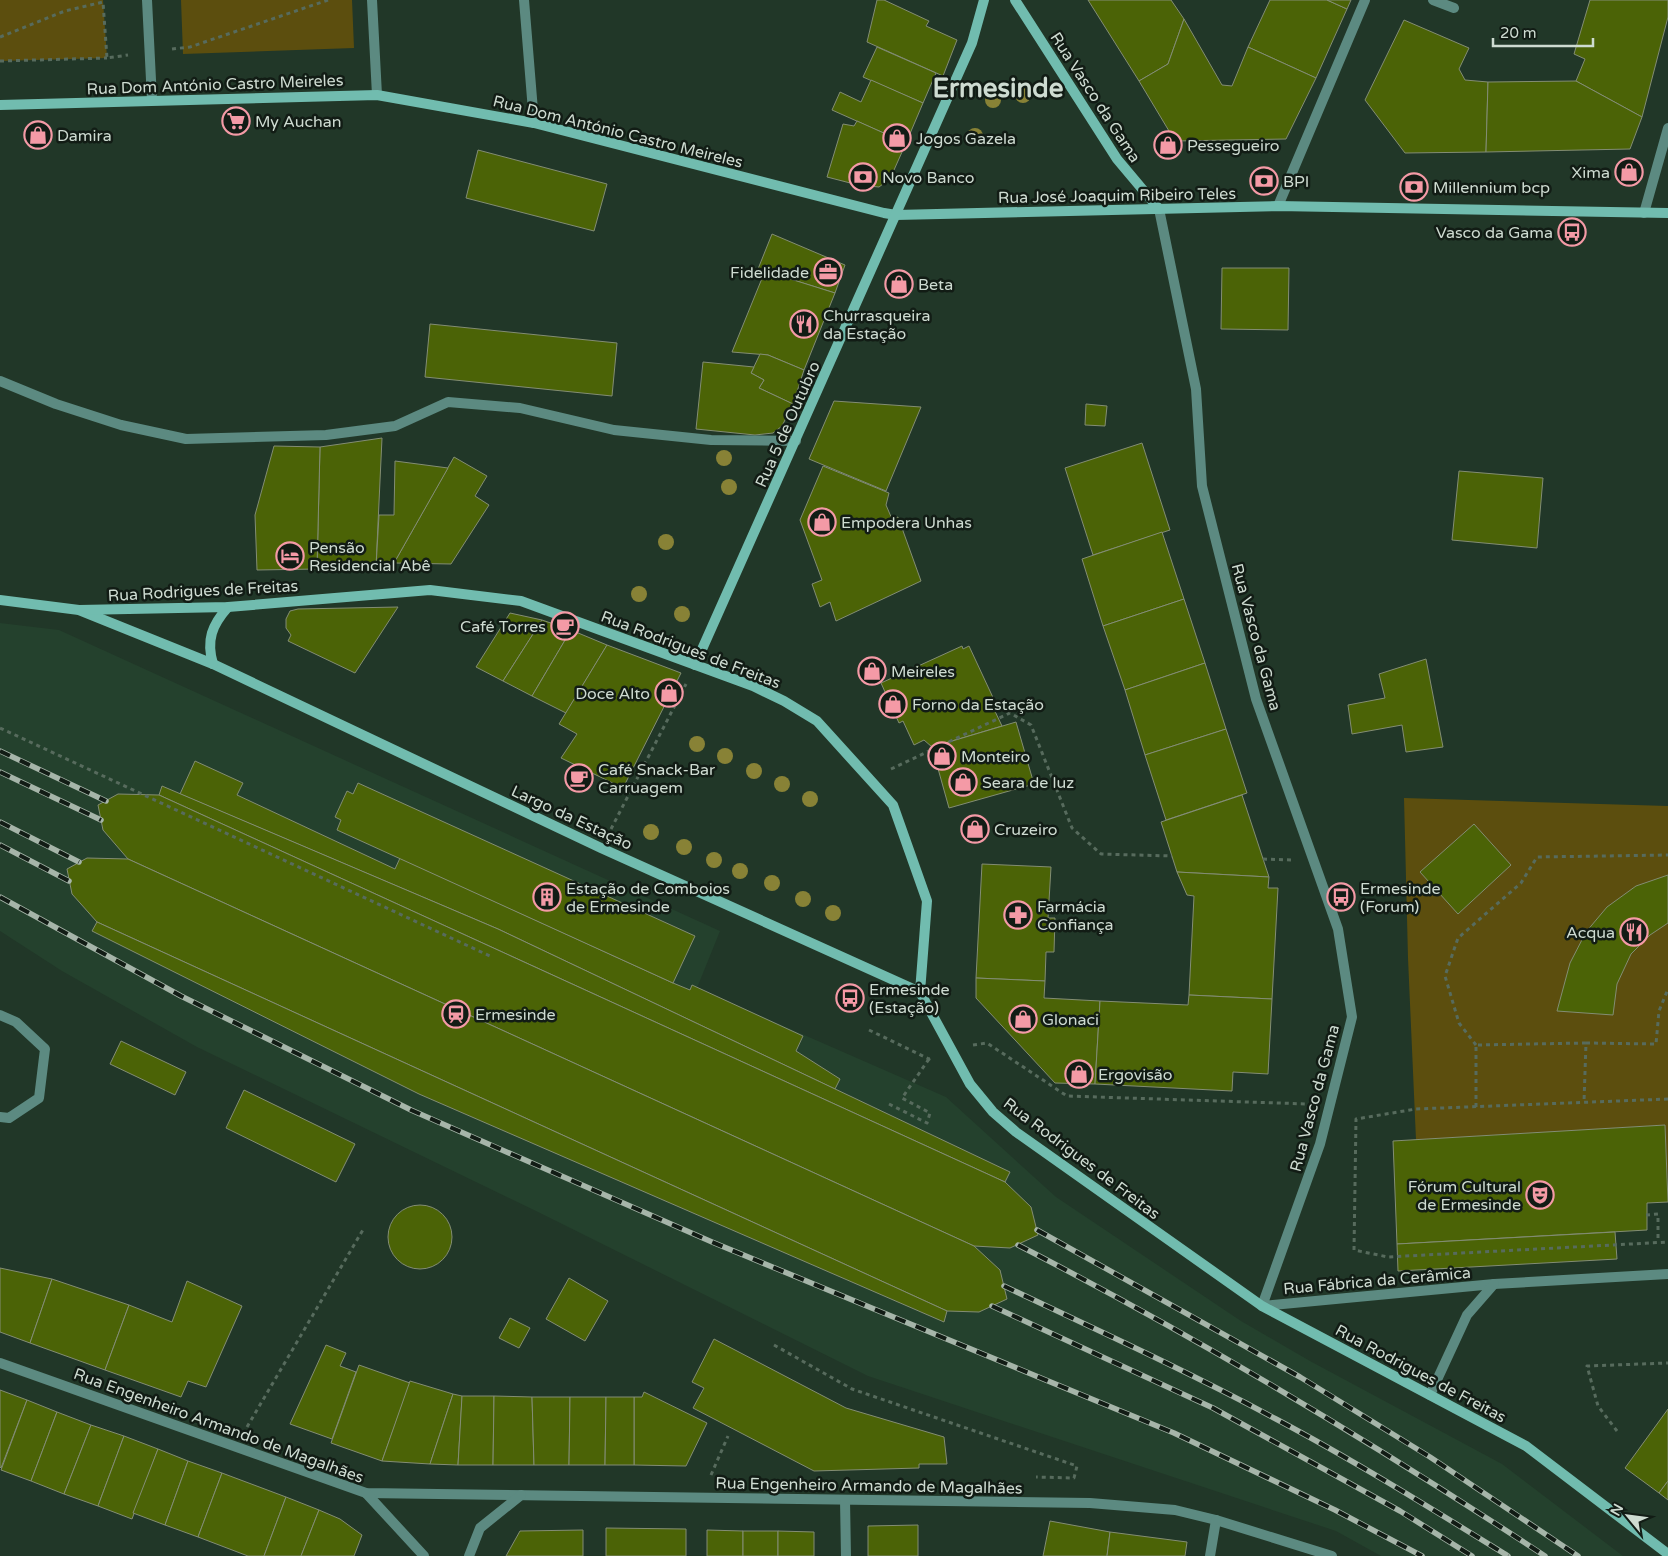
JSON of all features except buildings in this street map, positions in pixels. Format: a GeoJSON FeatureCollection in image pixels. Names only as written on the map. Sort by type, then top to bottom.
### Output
{"type":"FeatureCollection","features":[{"type":"Feature","properties":{"kind":"main road","name":"Rua 5 de Outubro"},"geometry":{"type":"LineString","coordinates":[[695,665],[972,43],[984,0]]}},
{"type":"Feature","properties":{"kind":"main road","name":"Rua Vasco da Gama"},"geometry":{"type":"LineString","coordinates":[[1015,0],[1117,159],[1159,209]]}},
{"type":"Feature","properties":{"kind":"main road","name":"Rua Dom António Castro Meireles"},"geometry":{"type":"LineString","coordinates":[[0,105],[377,95],[534,123],[874,211],[896,215]]}},
{"type":"Feature","properties":{"kind":"main road","name":"Rua José Joaquim Ribeiro Teles"},"geometry":{"type":"LineString","coordinates":[[896,215],[1278,206],[1668,213]]}},
{"type":"Feature","properties":{"kind":"main road","name":"Rua Rodrigues de Freitas"},"geometry":{"type":"LineString","coordinates":[[0,600],[79,610],[228,607],[430,590],[521,601],[753,686],[784,701],[817,721],[893,805],[927,901],[920,992],[970,1084],[992,1112],[1016,1132],[1262,1306],[1526,1446],[1668,1554]]}},
{"type":"Feature","properties":{"kind":"main road"},"geometry":{"type":"LineString","coordinates":[[213,664],[209,649],[210,634],[217,619],[228,607]]}},
{"type":"Feature","properties":{"kind":"main road","name":"Rua Rodrigues de Freitas"},"geometry":{"type":"LineString","coordinates":[[79,610],[213,664]]}},
{"type":"Feature","properties":{"kind":"main road","name":"Largo da Estação"},"geometry":{"type":"LineString","coordinates":[[213,664],[601,848],[920,992]]}},
{"type":"Feature","properties":{"kind":"street"},"geometry":{"type":"LineString","coordinates":[[147,0],[152,100]]}},
{"type":"Feature","properties":{"kind":"street"},"geometry":{"type":"LineString","coordinates":[[372,0],[377,95]]}},
{"type":"Feature","properties":{"kind":"street"},"geometry":{"type":"LineString","coordinates":[[524,0],[534,123]]}},
{"type":"Feature","properties":{"kind":"street"},"geometry":{"type":"LineString","coordinates":[[1278,206],[1365,0]]}},
{"type":"Feature","properties":{"kind":"street"},"geometry":{"type":"LineString","coordinates":[[1433,0],[1454,8]]}},
{"type":"Feature","properties":{"kind":"street"},"geometry":{"type":"LineString","coordinates":[[1644,213],[1668,128]]}},
{"type":"Feature","properties":{"kind":"street","name":"Rua Vasco da Gama"},"geometry":{"type":"LineString","coordinates":[[1159,209],[1196,389],[1202,486],[1256,699],[1338,929],[1352,1017],[1314,1161],[1262,1306]]}},
{"type":"Feature","properties":{"kind":"street"},"geometry":{"type":"LineString","coordinates":[[0,381],[56,404],[121,425],[186,439],[326,435],[395,426],[448,402],[520,408],[614,430],[711,440],[796,441]]}},
{"type":"Feature","properties":{"kind":"street"},"geometry":{"type":"LineString","coordinates":[[0,1015],[16,1022],[46,1049],[39,1098],[9,1118],[0,1117]]}},
{"type":"Feature","properties":{"kind":"street","name":"Rua Fábrica da Cerâmica"},"geometry":{"type":"LineString","coordinates":[[1262,1306],[1494,1284],[1668,1274]]}},
{"type":"Feature","properties":{"kind":"street","name":"Rua Fábrica da Cerâmica"},"geometry":{"type":"LineString","coordinates":[[1430,1395],[1467,1315],[1494,1284]]}},
{"type":"Feature","properties":{"kind":"street","name":"Rua Engenheiro Armando de Magalhães"},"geometry":{"type":"LineString","coordinates":[[0,1363],[366,1493],[1090,1503],[1175,1510],[1216,1520],[1332,1556]]}},
{"type":"Feature","properties":{"kind":"street"},"geometry":{"type":"LineString","coordinates":[[366,1493],[424,1556]]}},
{"type":"Feature","properties":{"kind":"street"},"geometry":{"type":"LineString","coordinates":[[469,1556],[480,1528],[521,1495]]}},
{"type":"Feature","properties":{"kind":"street"},"geometry":{"type":"LineString","coordinates":[[845,1500],[846,1556]]}},
{"type":"Feature","properties":{"kind":"street"},"geometry":{"type":"LineString","coordinates":[[1210,1556],[1216,1520]]}},
{"type":"Feature","properties":{"kind":"path"},"geometry":{"type":"LineString","coordinates":[[0,61],[107,58]]}},
{"type":"Feature","properties":{"kind":"path"},"geometry":{"type":"LineString","coordinates":[[601,848],[695,665]]}},
{"type":"Feature","properties":{"kind":"path"},"geometry":{"type":"LineString","coordinates":[[870,779],[1010,713],[1031,725],[1072,828],[1086,841],[1101,854],[1172,856]]}},
{"type":"Feature","properties":{"kind":"path"},"geometry":{"type":"LineString","coordinates":[[0,728],[492,957]]}},
{"type":"Feature","properties":{"kind":"path"},"geometry":{"type":"LineString","coordinates":[[1476,1107],[1476,1045],[1458,1023],[1445,976],[1458,938],[1521,883],[1537,857],[1668,855]]}},
{"type":"Feature","properties":{"kind":"path"},"geometry":{"type":"LineString","coordinates":[[1476,1045],[1656,1044],[1659,1011],[1668,989]]}},
{"type":"Feature","properties":{"kind":"path"},"geometry":{"type":"LineString","coordinates":[[869,1030],[929,1059]]}},
{"type":"Feature","properties":{"kind":"path"},"geometry":{"type":"LineString","coordinates":[[889,1104],[927,1124],[930,1113],[902,1098],[929,1059],[951,1049],[987,1043],[1067,1096],[1329,1105]]}},
{"type":"Feature","properties":{"kind":"path"},"geometry":{"type":"LineString","coordinates":[[1584,1102],[1586,1043]]}},
{"type":"Feature","properties":{"kind":"path"},"geometry":{"type":"LineString","coordinates":[[1668,1099],[1416,1110],[1356,1119],[1354,1250],[1388,1257],[1668,1242]]}},
{"type":"Feature","properties":{"kind":"path"},"geometry":{"type":"LineString","coordinates":[[1646,1215],[1658,1214],[1658,1242]]}},
{"type":"Feature","properties":{"kind":"path"},"geometry":{"type":"LineString","coordinates":[[235,1446],[364,1228]]}},
{"type":"Feature","properties":{"kind":"path"},"geometry":{"type":"LineString","coordinates":[[774,1345],[852,1389],[1077,1466],[1074,1478],[1034,1477]]}},
{"type":"Feature","properties":{"kind":"path"},"geometry":{"type":"LineString","coordinates":[[1617,1431],[1598,1406],[1587,1366],[1668,1363]]}},
{"type":"Feature","properties":{"kind":"path"},"geometry":{"type":"LineString","coordinates":[[720,1476],[710,1476],[728,1436]]}},
{"type":"Feature","properties":{"kind":"shaded area"},"geometry":{"type":"Polygon","coordinates":[[[0,0],[103,0],[107,58],[0,61],[0,0]]]}},
{"type":"Feature","properties":{"kind":"shaded area"},"geometry":{"type":"Polygon","coordinates":[[[181,0],[352,0],[354,48],[183,54],[181,0]]]}},
{"type":"Feature","properties":{"kind":"shaded area"},"geometry":{"type":"Polygon","coordinates":[[[0,623],[59,630],[720,931],[697,988],[946,1097],[1056,1197],[1241,1321],[1310,1361],[1502,1464],[1623,1556],[1381,1556],[1336,1531],[868,1376],[534,1210],[197,1047],[62,971],[0,931],[0,623]]]}},
{"type":"Feature","properties":{"kind":"shaded area"},"geometry":{"type":"Polygon","coordinates":[[[1404,798],[1668,806],[1668,1187],[1665,1125],[1416,1140],[1408,958],[1404,798]]]}},
{"type":"Feature","properties":{"kind":"railway"},"geometry":{"type":"LineString","coordinates":[[0,751],[106,801]]}},
{"type":"Feature","properties":{"kind":"railway"},"geometry":{"type":"LineString","coordinates":[[0,772],[101,820]]}},
{"type":"Feature","properties":{"kind":"railway"},"geometry":{"type":"LineString","coordinates":[[0,822],[79,862]]}},
{"type":"Feature","properties":{"kind":"railway"},"geometry":{"type":"LineString","coordinates":[[0,845],[69,881]]}},
{"type":"Feature","properties":{"kind":"railway"},"geometry":{"type":"LineString","coordinates":[[0,897],[181,996],[411,1110],[712,1242],[1174,1433],[1335,1510],[1422,1556]]}},
{"type":"Feature","properties":{"kind":"railway"},"geometry":{"type":"LineString","coordinates":[[1037,1230],[1300,1377],[1430,1457],[1578,1556]]}},
{"type":"Feature","properties":{"kind":"railway"},"geometry":{"type":"LineString","coordinates":[[1018,1245],[1086,1280],[1286,1393],[1416,1473],[1545,1556]]}},
{"type":"Feature","properties":{"kind":"railway"},"geometry":{"type":"LineString","coordinates":[[1004,1286],[1175,1367],[1306,1435],[1508,1556]]}},
{"type":"Feature","properties":{"kind":"railway"},"geometry":{"type":"LineString","coordinates":[[992,1306],[1213,1408],[1400,1511],[1472,1556]]}},
{"type":"Feature","properties":{"kind":"place","name":"My Auchan"},"geometry":{"type":"Point","coordinates":[236,121]}},
{"type":"Feature","properties":{"kind":"place","name":"Damira"},"geometry":{"type":"Point","coordinates":[38,135]}},
{"type":"Feature","properties":{"kind":"place","name":"Jogos Gazela"},"geometry":{"type":"Point","coordinates":[897,138]}},
{"type":"Feature","properties":{"kind":"place","name":"Pessegueiro"},"geometry":{"type":"Point","coordinates":[1168,145]}},
{"type":"Feature","properties":{"kind":"place","name":"Xima"},"geometry":{"type":"Point","coordinates":[1629,172]}},
{"type":"Feature","properties":{"kind":"place","name":"Novo Banco"},"geometry":{"type":"Point","coordinates":[863,177]}},
{"type":"Feature","properties":{"kind":"place","name":"BPI"},"geometry":{"type":"Point","coordinates":[1264,181]}},
{"type":"Feature","properties":{"kind":"place","name":"Millennium bcp"},"geometry":{"type":"Point","coordinates":[1414,187]}},
{"type":"Feature","properties":{"kind":"place","name":"Vasco da Gama"},"geometry":{"type":"Point","coordinates":[1572,232]}},
{"type":"Feature","properties":{"kind":"place","name":"Fidelidade"},"geometry":{"type":"Point","coordinates":[828,272]}},
{"type":"Feature","properties":{"kind":"place","name":"Beta"},"geometry":{"type":"Point","coordinates":[899,284]}},
{"type":"Feature","properties":{"kind":"place","name":"Churrasqueira da Estação"},"geometry":{"type":"Point","coordinates":[804,324]}},
{"type":"Feature","properties":{"kind":"place","name":"Empodera Unhas"},"geometry":{"type":"Point","coordinates":[822,522]}},
{"type":"Feature","properties":{"kind":"place","name":"Pensão Residencial Abê"},"geometry":{"type":"Point","coordinates":[290,556]}},
{"type":"Feature","properties":{"kind":"place","name":"Café Torres"},"geometry":{"type":"Point","coordinates":[565,626]}},
{"type":"Feature","properties":{"kind":"place","name":"Meireles"},"geometry":{"type":"Point","coordinates":[872,671]}},
{"type":"Feature","properties":{"kind":"place","name":"Doce Alto"},"geometry":{"type":"Point","coordinates":[669,693]}},
{"type":"Feature","properties":{"kind":"place","name":"Forno da Estação"},"geometry":{"type":"Point","coordinates":[893,704]}},
{"type":"Feature","properties":{"kind":"place","name":"Monteiro"},"geometry":{"type":"Point","coordinates":[942,756]}},
{"type":"Feature","properties":{"kind":"place","name":"Café Snack-Bar Carruagem"},"geometry":{"type":"Point","coordinates":[579,778]}},
{"type":"Feature","properties":{"kind":"place","name":"Seara de luz"},"geometry":{"type":"Point","coordinates":[963,782]}},
{"type":"Feature","properties":{"kind":"place","name":"Cruzeiro"},"geometry":{"type":"Point","coordinates":[975,829]}},
{"type":"Feature","properties":{"kind":"place","name":"Estação de Comboios de Ermesinde"},"geometry":{"type":"Point","coordinates":[547,897]}},
{"type":"Feature","properties":{"kind":"place","name":"Ermesinde (Forum)"},"geometry":{"type":"Point","coordinates":[1341,897]}},
{"type":"Feature","properties":{"kind":"place","name":"Farmácia Confiança"},"geometry":{"type":"Point","coordinates":[1018,915]}},
{"type":"Feature","properties":{"kind":"place","name":"Acqua"},"geometry":{"type":"Point","coordinates":[1634,932]}},
{"type":"Feature","properties":{"kind":"place","name":"Ermesinde (Estação)"},"geometry":{"type":"Point","coordinates":[850,998]}},
{"type":"Feature","properties":{"kind":"place","name":"Ermesinde"},"geometry":{"type":"Point","coordinates":[456,1014]}},
{"type":"Feature","properties":{"kind":"place","name":"Glonaci"},"geometry":{"type":"Point","coordinates":[1023,1019]}},
{"type":"Feature","properties":{"kind":"place","name":"Ergovisão"},"geometry":{"type":"Point","coordinates":[1079,1074]}},
{"type":"Feature","properties":{"kind":"place","name":"Fórum Cultural de Ermesinde"},"geometry":{"type":"Point","coordinates":[1540,1195]}},
{"type":"Feature","properties":{"kind":"district","name":"Ermesinde"},"geometry":{"type":"Point","coordinates":[998,88]}}]}
